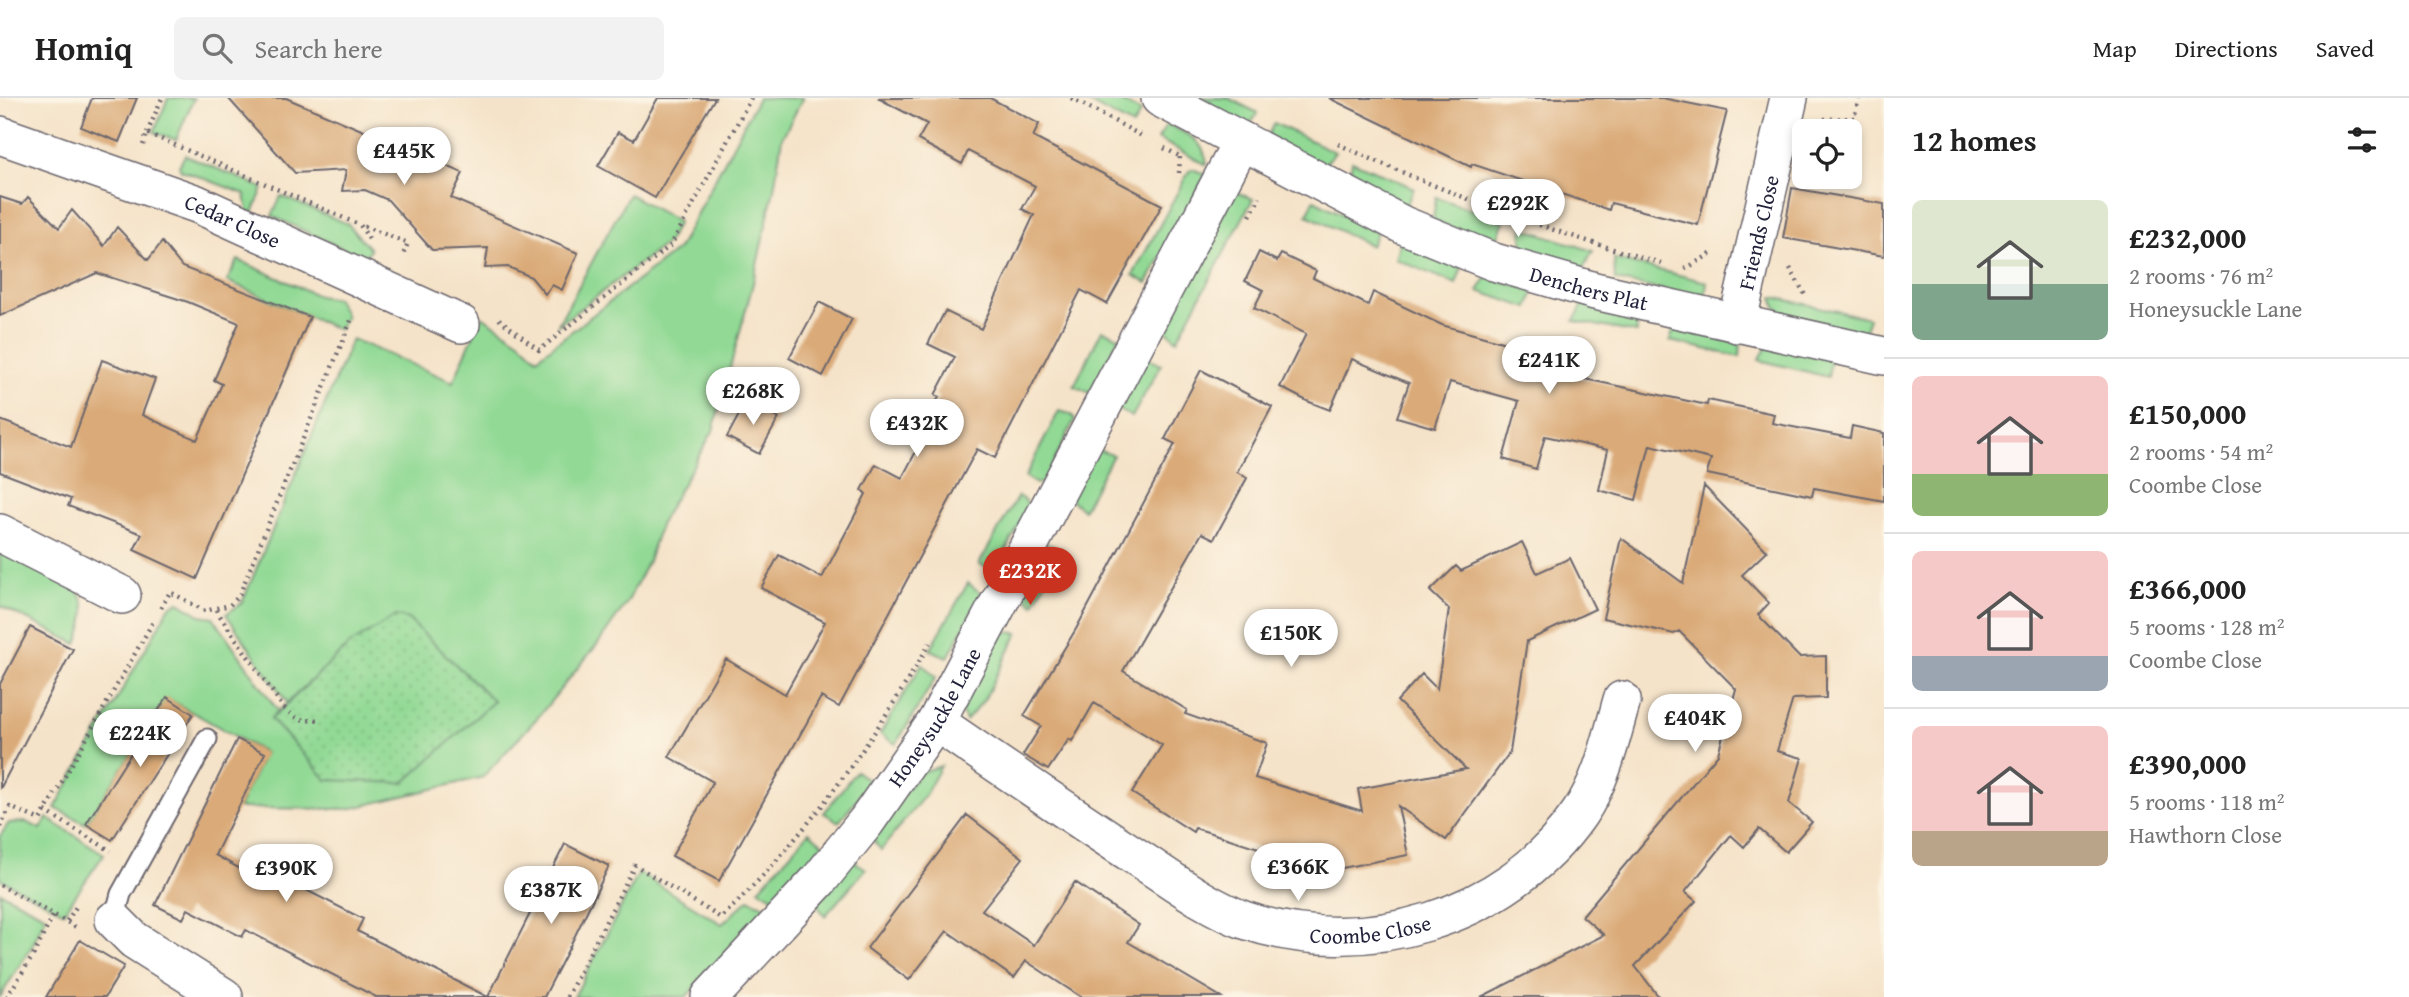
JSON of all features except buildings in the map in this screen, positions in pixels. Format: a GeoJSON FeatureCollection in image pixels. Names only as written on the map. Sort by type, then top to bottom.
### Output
{"type":"FeatureCollection","features":[{"type":"Feature","properties":{"kind":"street","name":"Denchers Plat"},"geometry":{"type":"LineString","coordinates":[[1160,98],[1403,225],[1471,253],[1546,278],[1884,356]]}},
{"type":"Feature","properties":{"kind":"street","name":"Friends Close"},"geometry":{"type":"LineString","coordinates":[[1737,324],[1789,98]]}},
{"type":"Feature","properties":{"kind":"street","name":"Cedar Close"},"geometry":{"type":"LineString","coordinates":[[0,135],[374,270],[475,319]]}},
{"type":"Feature","properties":{"kind":"street","name":"Honeysuckle Lane"},"geometry":{"type":"LineString","coordinates":[[710,997],[819,880],[866,822],[936,722],[1242,141]]}},
{"type":"Feature","properties":{"kind":"street"},"geometry":{"type":"LineString","coordinates":[[0,533],[122,595]]}},
{"type":"Feature","properties":{"kind":"street","name":"Coombe Close"},"geometry":{"type":"LineString","coordinates":[[936,722],[1203,900],[1242,919],[1284,931],[1371,935],[1415,928],[1460,911],[1500,889],[1541,857],[1579,814],[1601,772],[1622,700]]}},
{"type":"Feature","properties":{"kind":"street"},"geometry":{"type":"LineString","coordinates":[[114,920],[129,936],[224,997]]}},
{"type":"Feature","properties":{"kind":"lane"},"geometry":{"type":"LineString","coordinates":[[114,920],[121,894],[207,738]]}},
{"type":"Feature","properties":{"kind":"path"},"geometry":{"type":"LineString","coordinates":[[147,133],[162,98]]}},
{"type":"Feature","properties":{"kind":"path"},"geometry":{"type":"LineString","coordinates":[[475,319],[519,332],[538,350],[671,245],[751,98]]}},
{"type":"Feature","properties":{"kind":"path"},"geometry":{"type":"LineString","coordinates":[[1826,119],[1854,118],[1859,98]]}},
{"type":"Feature","properties":{"kind":"path"},"geometry":{"type":"LineString","coordinates":[[1333,141],[1471,201],[1558,232],[1745,285],[1819,300]]}},
{"type":"Feature","properties":{"kind":"path"},"geometry":{"type":"LineString","coordinates":[[1178,176],[1180,156]]}},
{"type":"Feature","properties":{"kind":"path"},"geometry":{"type":"LineString","coordinates":[[0,827],[10,807],[40,820],[170,592],[205,611],[216,610],[239,596],[374,270],[374,247],[360,225],[408,243],[397,265],[374,270]]}},
{"type":"Feature","properties":{"kind":"path"},"geometry":{"type":"LineString","coordinates":[[216,610],[283,707],[294,717],[307,722],[319,719]]}},
{"type":"Feature","properties":{"kind":"path"},"geometry":{"type":"LineString","coordinates":[[567,997],[635,864],[721,918],[762,878],[851,769],[889,713],[931,642]]}},
{"type":"Feature","properties":{"kind":"path"},"geometry":{"type":"LineString","coordinates":[[45,811],[112,851],[104,863]]}},
{"type":"Feature","properties":{"kind":"path"},"geometry":{"type":"LineString","coordinates":[[0,885],[85,932],[114,920]]}},
{"type":"Feature","properties":{"kind":"path"},"geometry":{"type":"LineString","coordinates":[[67,921],[82,898]]}},
{"type":"Feature","properties":{"kind":"path"},"geometry":{"type":"LineString","coordinates":[[7,997],[34,954],[54,914]]}},
{"type":"Feature","properties":{"kind":"green space"},"geometry":{"type":"Polygon","coordinates":[[[168,98],[194,98],[176,140],[154,132],[168,98]]]}},
{"type":"Feature","properties":{"kind":"green space"},"geometry":{"type":"Polygon","coordinates":[[[758,98],[803,98],[782,138],[774,189],[752,287],[713,431],[662,520],[648,561],[628,601],[600,641],[538,717],[483,777],[349,809],[238,808],[265,753],[167,698],[86,824],[55,808],[170,606],[179,602],[200,615],[213,617],[278,711],[271,718],[349,645],[287,703],[226,614],[242,603],[352,339],[453,382],[482,316],[521,342],[537,358],[678,249],[758,98]]]}},
{"type":"Feature","properties":{"kind":"green space"},"geometry":{"type":"Polygon","coordinates":[[[1115,98],[1141,112],[1133,126],[1082,99],[1115,98]]]}},
{"type":"Feature","properties":{"kind":"green space"},"geometry":{"type":"Polygon","coordinates":[[[1190,98],[1228,98],[1258,113],[1247,129],[1190,98]]]}},
{"type":"Feature","properties":{"kind":"green space"},"geometry":{"type":"Polygon","coordinates":[[[1274,123],[1335,152],[1322,168],[1266,139],[1274,123]]]}},
{"type":"Feature","properties":{"kind":"green space"},"geometry":{"type":"Polygon","coordinates":[[[1167,124],[1199,144],[1206,156],[1207,165],[1158,139],[1167,124]]]}},
{"type":"Feature","properties":{"kind":"green space"},"geometry":{"type":"Polygon","coordinates":[[[185,155],[263,188],[253,213],[248,212],[245,194],[181,170],[179,166],[185,155]]]}},
{"type":"Feature","properties":{"kind":"green space"},"geometry":{"type":"Polygon","coordinates":[[[1352,161],[1414,188],[1407,204],[1401,206],[1349,181],[1352,161]]]}},
{"type":"Feature","properties":{"kind":"green space"},"geometry":{"type":"Polygon","coordinates":[[[1193,169],[1206,175],[1147,283],[1133,275],[1189,171],[1193,169]]]}},
{"type":"Feature","properties":{"kind":"green space"},"geometry":{"type":"Polygon","coordinates":[[[1238,193],[1253,199],[1177,340],[1161,326],[1232,197],[1238,193]]]}},
{"type":"Feature","properties":{"kind":"green space"},"geometry":{"type":"Polygon","coordinates":[[[629,194],[678,222],[668,242],[557,326],[629,194]]]}},
{"type":"Feature","properties":{"kind":"green space"},"geometry":{"type":"Polygon","coordinates":[[[281,196],[348,224],[370,249],[364,258],[272,216],[281,196]]]}},
{"type":"Feature","properties":{"kind":"green space"},"geometry":{"type":"Polygon","coordinates":[[[1436,197],[1504,221],[1494,246],[1433,220],[1436,197]]]}},
{"type":"Feature","properties":{"kind":"green space"},"geometry":{"type":"Polygon","coordinates":[[[1314,200],[1377,232],[1371,246],[1307,215],[1314,200]]]}},
{"type":"Feature","properties":{"kind":"green space"},"geometry":{"type":"Polygon","coordinates":[[[1523,228],[1593,251],[1581,272],[1521,253],[1523,228]]]}},
{"type":"Feature","properties":{"kind":"green space"},"geometry":{"type":"Polygon","coordinates":[[[1400,242],[1462,267],[1456,284],[1395,259],[1400,242]]]}},
{"type":"Feature","properties":{"kind":"green space"},"geometry":{"type":"Polygon","coordinates":[[[1614,259],[1707,282],[1706,292],[1695,297],[1615,280],[1614,259]]]}},
{"type":"Feature","properties":{"kind":"green space"},"geometry":{"type":"Polygon","coordinates":[[[238,260],[319,296],[337,299],[346,316],[339,330],[227,281],[238,260]]]}},
{"type":"Feature","properties":{"kind":"green space"},"geometry":{"type":"Polygon","coordinates":[[[1487,277],[1534,291],[1528,308],[1478,291],[1487,277]]]}},
{"type":"Feature","properties":{"kind":"green space"},"geometry":{"type":"Polygon","coordinates":[[[1773,297],[1869,318],[1863,337],[1795,320],[1776,306],[1773,297]]]}},
{"type":"Feature","properties":{"kind":"green space"},"geometry":{"type":"Polygon","coordinates":[[[1583,304],[1636,316],[1637,333],[1574,321],[1583,304]]]}},
{"type":"Feature","properties":{"kind":"green space"},"geometry":{"type":"Polygon","coordinates":[[[1675,325],[1741,340],[1740,357],[1670,341],[1675,325]]]}},
{"type":"Feature","properties":{"kind":"green space"},"geometry":{"type":"Polygon","coordinates":[[[1102,330],[1119,337],[1090,393],[1074,386],[1102,330]]]}},
{"type":"Feature","properties":{"kind":"green space"},"geometry":{"type":"Polygon","coordinates":[[[1768,345],[1831,360],[1828,377],[1759,360],[1768,345]]]}},
{"type":"Feature","properties":{"kind":"green space"},"geometry":{"type":"Polygon","coordinates":[[[1143,356],[1161,365],[1132,417],[1116,408],[1143,356]]]}},
{"type":"Feature","properties":{"kind":"green space"},"geometry":{"type":"Polygon","coordinates":[[[1059,411],[1070,414],[1075,419],[1044,482],[1036,484],[1025,477],[1059,411]]]}},
{"type":"Feature","properties":{"kind":"green space"},"geometry":{"type":"Polygon","coordinates":[[[1094,449],[1113,455],[1083,510],[1069,498],[1094,449]]]}},
{"type":"Feature","properties":{"kind":"green space"},"geometry":{"type":"Polygon","coordinates":[[[1018,496],[1026,501],[1028,508],[995,571],[979,564],[1018,496]]]}},
{"type":"Feature","properties":{"kind":"green space"},"geometry":{"type":"Polygon","coordinates":[[[1044,543],[1063,549],[1034,604],[1019,592],[1044,543]]]}},
{"type":"Feature","properties":{"kind":"green space"},"geometry":{"type":"Polygon","coordinates":[[[0,548],[77,591],[85,610],[77,644],[0,606],[0,548]]]}},
{"type":"Feature","properties":{"kind":"green space"},"geometry":{"type":"Polygon","coordinates":[[[968,583],[982,594],[948,657],[930,650],[968,583]]]}},
{"type":"Feature","properties":{"kind":"green space"},"geometry":{"type":"Polygon","coordinates":[[[396,616],[408,619],[494,701],[404,783],[327,780],[271,719],[349,645],[396,616]]]}},
{"type":"Feature","properties":{"kind":"green space"},"geometry":{"type":"Polygon","coordinates":[[[998,631],[1018,633],[984,700],[966,721],[961,711],[998,631]]]}},
{"type":"Feature","properties":{"kind":"green space"},"geometry":{"type":"Polygon","coordinates":[[[922,664],[936,677],[896,744],[880,734],[922,664]]]}},
{"type":"Feature","properties":{"kind":"green space"},"geometry":{"type":"Polygon","coordinates":[[[941,766],[925,795],[881,850],[869,835],[921,772],[941,766]]]}},
{"type":"Feature","properties":{"kind":"green space"},"geometry":{"type":"Polygon","coordinates":[[[856,771],[870,782],[839,822],[824,813],[856,771]]]}},
{"type":"Feature","properties":{"kind":"green space"},"geometry":{"type":"Polygon","coordinates":[[[47,818],[104,854],[64,912],[0,879],[0,836],[9,823],[26,822],[41,829],[47,818]]]}},
{"type":"Feature","properties":{"kind":"green space"},"geometry":{"type":"Polygon","coordinates":[[[809,832],[823,844],[776,899],[759,889],[809,832]]]}},
{"type":"Feature","properties":{"kind":"green space"},"geometry":{"type":"Polygon","coordinates":[[[849,858],[866,869],[825,916],[814,901],[849,858]]]}},
{"type":"Feature","properties":{"kind":"green space"},"geometry":{"type":"Polygon","coordinates":[[[639,873],[722,924],[749,899],[769,908],[686,997],[574,997],[639,873]]]}},
{"type":"Feature","properties":{"kind":"green space"},"geometry":{"type":"Polygon","coordinates":[[[0,892],[46,916],[33,944],[0,997],[0,892]]]}}]}
